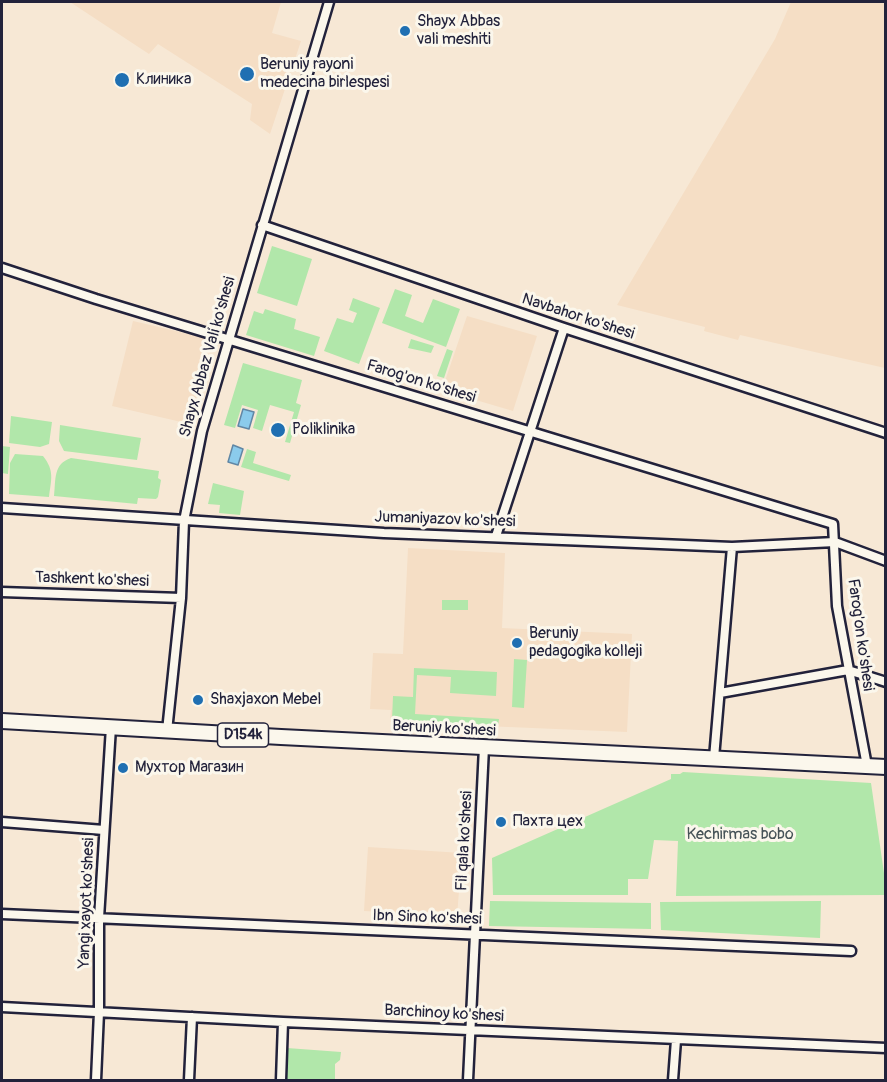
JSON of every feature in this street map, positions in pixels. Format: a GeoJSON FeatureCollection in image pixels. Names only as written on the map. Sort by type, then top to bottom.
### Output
{"type":"FeatureCollection","features":[{"type":"Feature","properties":{"kind":"main road","name":"Beruniy ko'shesi"},"geometry":{"type":"LineString","coordinates":[[2,721],[885,767]]}},
{"type":"Feature","properties":{"kind":"street","name":"Shayx Abbaz Vali ko'shesi"},"geometry":{"type":"LineString","coordinates":[[167,731],[181,598],[184,521],[202,431],[329,2]]}},
{"type":"Feature","properties":{"kind":"street","name":"Navbahor ko'shesi"},"geometry":{"type":"LineString","coordinates":[[262,225],[564,328],[885,433]]}},
{"type":"Feature","properties":{"kind":"street","name":"Farog'on ko'shesi"},"geometry":{"type":"LineString","coordinates":[[2,268],[96,299],[833,524],[837,606],[867,766]]}},
{"type":"Feature","properties":{"kind":"street"},"geometry":{"type":"LineString","coordinates":[[496,536],[564,328]]}},
{"type":"Feature","properties":{"kind":"street","name":"Jumaniyazov ko'shesi"},"geometry":{"type":"LineString","coordinates":[[2,508],[384,533],[732,547],[835,542],[885,561]]}},
{"type":"Feature","properties":{"kind":"street"},"geometry":{"type":"LineString","coordinates":[[714,758],[732,547]]}},
{"type":"Feature","properties":{"kind":"street","name":"Tashkent ko'shesi"},"geometry":{"type":"LineString","coordinates":[[2,592],[181,598]]}},
{"type":"Feature","properties":{"kind":"street"},"geometry":{"type":"LineString","coordinates":[[720,693],[848,670],[885,682]]}},
{"type":"Feature","properties":{"kind":"street","name":"Yangi xayot ko'shesi"},"geometry":{"type":"LineString","coordinates":[[96,1080],[99,918],[111,727]]}},
{"type":"Feature","properties":{"kind":"street","name":"Fil qala ko'shesi"},"geometry":{"type":"LineString","coordinates":[[468,1080],[484,747]]}},
{"type":"Feature","properties":{"kind":"street"},"geometry":{"type":"LineString","coordinates":[[2,822],[104,830]]}},
{"type":"Feature","properties":{"kind":"street","name":"Ibn Sino ko'shesi"},"geometry":{"type":"LineString","coordinates":[[2,914],[851,951]]}},
{"type":"Feature","properties":{"kind":"street","name":"Barchinoy ko'shesi"},"geometry":{"type":"LineString","coordinates":[[2,1007],[284,1022],[885,1048]]}},
{"type":"Feature","properties":{"kind":"street"},"geometry":{"type":"LineString","coordinates":[[189,1080],[192,1017]]}},
{"type":"Feature","properties":{"kind":"street"},"geometry":{"type":"LineString","coordinates":[[281,1080],[284,1022]]}},
{"type":"Feature","properties":{"kind":"street"},"geometry":{"type":"LineString","coordinates":[[673,1080],[676,1040]]}},
{"type":"Feature","properties":{"kind":"shaded area","name":"Beruniy rayoni medecina birlespesi"},"geometry":{"type":"Polygon","coordinates":[[[70,2],[281,2],[272,33],[301,41],[270,134],[250,120],[252,104],[158,44],[149,54],[70,2]]]}},
{"type":"Feature","properties":{"kind":"shaded area"},"geometry":{"type":"Polygon","coordinates":[[[791,2],[885,2],[885,368],[740,335],[738,340],[704,331],[705,327],[617,305],[775,39],[791,2]]]}},
{"type":"Feature","properties":{"kind":"shaded area"},"geometry":{"type":"Polygon","coordinates":[[[467,316],[537,336],[513,411],[442,390],[467,316]]]}},
{"type":"Feature","properties":{"kind":"shaded area"},"geometry":{"type":"Polygon","coordinates":[[[133,321],[210,339],[190,424],[112,406],[133,321]]]}},
{"type":"Feature","properties":{"kind":"shaded area","name":"Beruniy pedagogika kolleji"},"geometry":{"type":"Polygon","coordinates":[[[408,548],[505,553],[502,628],[632,634],[627,732],[390,722],[391,710],[370,709],[373,653],[403,654],[408,548]]]}},
{"type":"Feature","properties":{"kind":"shaded area"},"geometry":{"type":"Polygon","coordinates":[[[368,847],[462,853],[457,916],[364,911],[368,847]]]}},
{"type":"Feature","properties":{"kind":"green space"},"geometry":{"type":"Polygon","coordinates":[[[272,246],[312,259],[297,306],[257,293],[272,246]]]}},
{"type":"Feature","properties":{"kind":"green space"},"geometry":{"type":"Polygon","coordinates":[[[395,289],[412,295],[405,316],[423,323],[433,299],[460,309],[446,347],[382,323],[395,289]]]}},
{"type":"Feature","properties":{"kind":"green space"},"geometry":{"type":"Polygon","coordinates":[[[353,298],[380,308],[359,364],[324,351],[337,318],[353,323],[357,313],[349,310],[353,298]]]}},
{"type":"Feature","properties":{"kind":"green space"},"geometry":{"type":"Polygon","coordinates":[[[265,309],[296,319],[294,329],[320,337],[314,356],[246,335],[254,311],[263,314],[265,309]]]}},
{"type":"Feature","properties":{"kind":"green space"},"geometry":{"type":"Polygon","coordinates":[[[411,339],[434,346],[431,353],[408,348],[411,339]]]}},
{"type":"Feature","properties":{"kind":"green space"},"geometry":{"type":"Polygon","coordinates":[[[447,349],[453,351],[444,378],[437,376],[447,349]]]}},
{"type":"Feature","properties":{"kind":"green space"},"geometry":{"type":"Polygon","coordinates":[[[243,363],[302,380],[296,403],[301,405],[290,443],[285,442],[294,412],[270,405],[262,431],[253,428],[258,410],[242,405],[235,428],[224,425],[243,363]]]}},
{"type":"Feature","properties":{"kind":"green space"},"geometry":{"type":"Polygon","coordinates":[[[11,416],[52,422],[49,444],[40,447],[9,443],[11,416]]]}},
{"type":"Feature","properties":{"kind":"green space"},"geometry":{"type":"Polygon","coordinates":[[[60,425],[141,438],[137,460],[64,451],[59,441],[60,425]]]}},
{"type":"Feature","properties":{"kind":"green space"},"geometry":{"type":"Polygon","coordinates":[[[2,446],[10,447],[8,474],[2,473],[2,446]]]}},
{"type":"Feature","properties":{"kind":"green space"},"geometry":{"type":"Polygon","coordinates":[[[247,449],[256,452],[253,463],[291,475],[289,481],[241,467],[247,449]]]}},
{"type":"Feature","properties":{"kind":"green space"},"geometry":{"type":"Polygon","coordinates":[[[15,454],[43,456],[47,461],[51,471],[49,497],[9,494],[10,463],[15,454]]]}},
{"type":"Feature","properties":{"kind":"green space"},"geometry":{"type":"Polygon","coordinates":[[[71,458],[159,471],[158,478],[161,480],[158,497],[156,499],[138,498],[137,504],[54,496],[58,468],[71,458]]]}},
{"type":"Feature","properties":{"kind":"green space"},"geometry":{"type":"Polygon","coordinates":[[[213,483],[244,491],[240,515],[219,513],[220,505],[208,504],[213,483]]]}},
{"type":"Feature","properties":{"kind":"green space"},"geometry":{"type":"Polygon","coordinates":[[[442,600],[468,600],[468,610],[442,610],[442,600]]]}},
{"type":"Feature","properties":{"kind":"green space"},"geometry":{"type":"Polygon","coordinates":[[[514,659],[527,660],[524,708],[512,707],[514,659]]]}},
{"type":"Feature","properties":{"kind":"green space"},"geometry":{"type":"Polygon","coordinates":[[[414,668],[497,672],[496,696],[450,693],[451,677],[417,675],[415,714],[499,719],[498,726],[392,720],[393,696],[413,697],[414,668]]]}},
{"type":"Feature","properties":{"kind":"green space","name":"Kechirmas bobo"},"geometry":{"type":"Polygon","coordinates":[[[683,772],[871,783],[885,880],[885,895],[676,896],[678,841],[654,840],[648,879],[628,879],[628,895],[493,895],[492,858],[671,779],[671,774],[683,772]]]}},
{"type":"Feature","properties":{"kind":"green space"},"geometry":{"type":"Polygon","coordinates":[[[490,901],[651,903],[651,929],[489,926],[490,901]]]}},
{"type":"Feature","properties":{"kind":"green space"},"geometry":{"type":"Polygon","coordinates":[[[821,901],[820,938],[661,930],[660,902],[821,901]]]}},
{"type":"Feature","properties":{"kind":"green space"},"geometry":{"type":"Polygon","coordinates":[[[287,1048],[341,1052],[340,1060],[335,1064],[335,1080],[286,1080],[287,1048]]]}},
{"type":"Feature","properties":{"kind":"water"},"geometry":{"type":"Polygon","coordinates":[[[243,409],[254,412],[249,429],[238,426],[243,409]]]}},
{"type":"Feature","properties":{"kind":"water"},"geometry":{"type":"Polygon","coordinates":[[[233,445],[243,449],[238,465],[228,462],[233,445]]]}},
{"type":"Feature","properties":{"kind":"place","name":"Shayx Abbas vali meshiti"},"geometry":{"type":"Point","coordinates":[405,31]}},
{"type":"Feature","properties":{"kind":"place","name":"Beruniy rayoni medecina birlespesi"},"geometry":{"type":"Point","coordinates":[247,74]}},
{"type":"Feature","properties":{"kind":"place","name":"Клиника"},"geometry":{"type":"Point","coordinates":[122,80]}},
{"type":"Feature","properties":{"kind":"place","name":"Poliklinika"},"geometry":{"type":"Point","coordinates":[278,430]}},
{"type":"Feature","properties":{"kind":"place","name":"Beruniy pedagogika kolleji"},"geometry":{"type":"Point","coordinates":[517,643]}},
{"type":"Feature","properties":{"kind":"place","name":"Shaxjaxon Mebel"},"geometry":{"type":"Point","coordinates":[198,700]}},
{"type":"Feature","properties":{"kind":"place","name":"Мухтор Магазин"},"geometry":{"type":"Point","coordinates":[123,768]}},
{"type":"Feature","properties":{"kind":"place","name":"Пахта цех"},"geometry":{"type":"Point","coordinates":[501,822]}}]}
